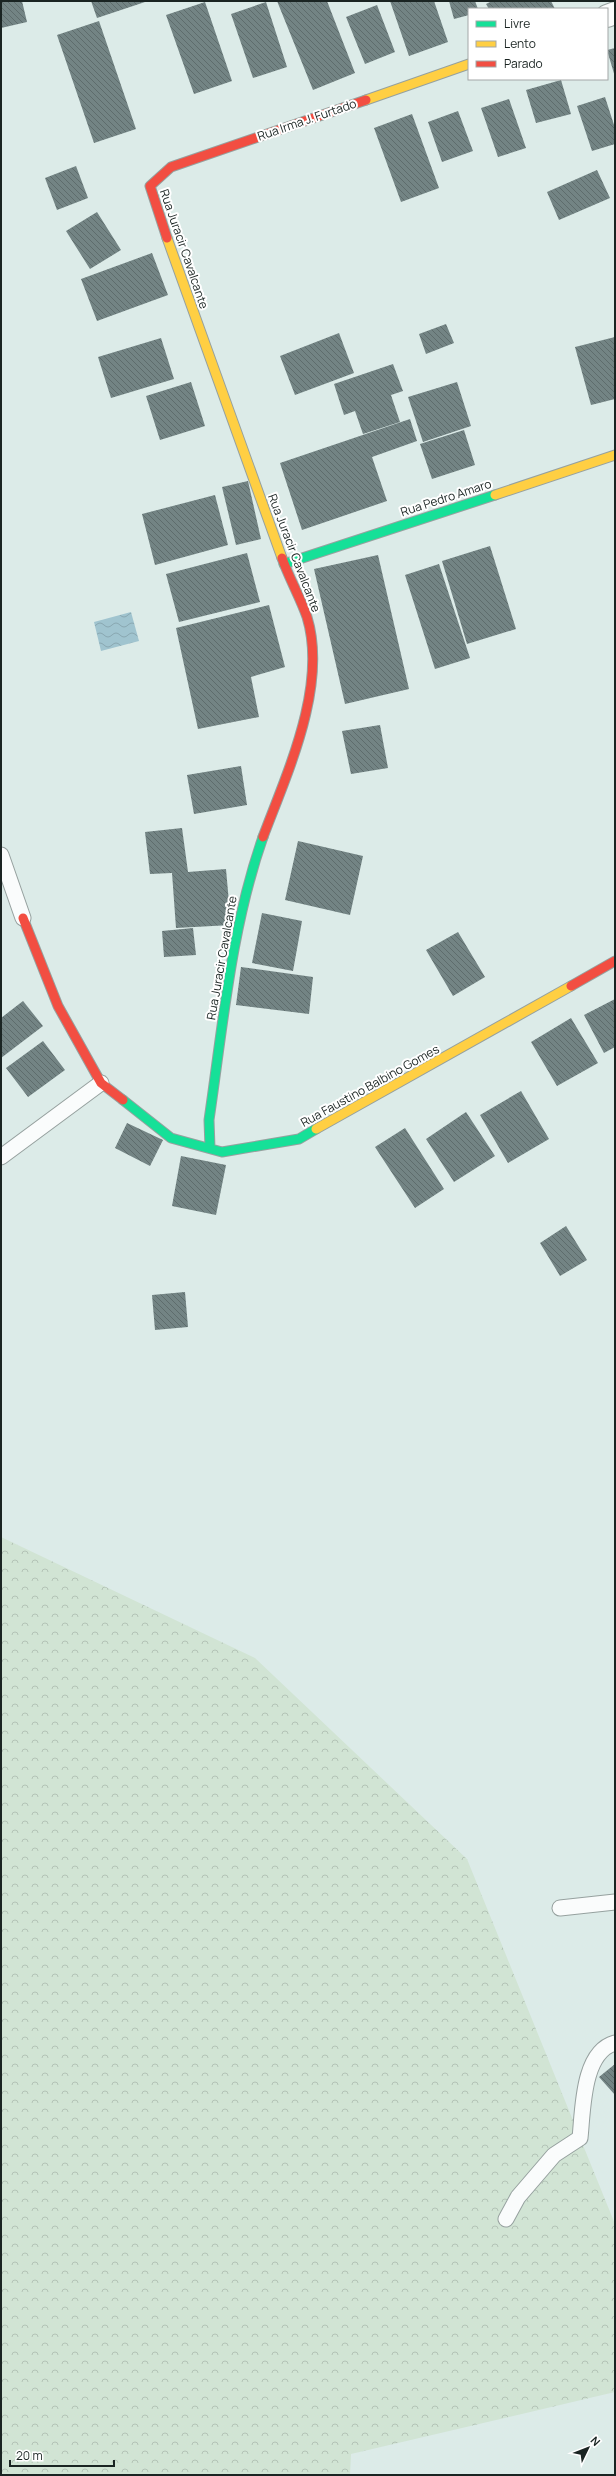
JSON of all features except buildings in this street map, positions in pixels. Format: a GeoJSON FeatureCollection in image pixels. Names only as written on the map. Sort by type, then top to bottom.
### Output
{"type":"FeatureCollection","features":[{"type":"Feature","properties":{"kind":"street","name":"Rua Irma J. Furtado"},"geometry":{"type":"LineString","coordinates":[[150,186],[171,167],[468,64]]}},
{"type":"Feature","properties":{"kind":"street","name":"Rua Juracir Cavalcante"},"geometry":{"type":"LineString","coordinates":[[150,186],[157,211],[284,564],[306,618],[314,669],[299,738],[249,877],[235,940],[210,1120],[210,1148]]}},
{"type":"Feature","properties":{"kind":"street","name":"Rua Pedro Amaro"},"geometry":{"type":"LineString","coordinates":[[284,564],[615,455]]}},
{"type":"Feature","properties":{"kind":"street","name":"Rua Faustino Balbino Gomes"},"geometry":{"type":"LineString","coordinates":[[23,918],[58,1006],[101,1083],[171,1138],[222,1152],[299,1139],[615,961]]}},
{"type":"Feature","properties":{"kind":"lane"},"geometry":{"type":"LineString","coordinates":[[1,855],[23,918]]}},
{"type":"Feature","properties":{"kind":"lane"},"geometry":{"type":"LineString","coordinates":[[1,1157],[101,1083]]}},
{"type":"Feature","properties":{"kind":"lane"},"geometry":{"type":"LineString","coordinates":[[560,1908],[615,1902]]}},
{"type":"Feature","properties":{"kind":"lane"},"geometry":{"type":"LineString","coordinates":[[506,2219],[518,2197],[554,2155],[580,2138],[583,2102],[591,2064],[608,2045],[615,2043]]}},
{"type":"Feature","properties":{"kind":"green space"},"geometry":{"type":"Polygon","coordinates":[[[1,1537],[255,1658],[467,1859],[615,2224],[615,2392],[351,2454],[350,2475],[1,2475],[1,1537]]]}},
{"type":"Feature","properties":{"kind":"water"},"geometry":{"type":"Polygon","coordinates":[[[131,612],[139,641],[101,651],[94,622],[131,612]]]}},
{"type":"Feature","properties":{"kind":"traffic: fast"},"geometry":{"type":"LineString","coordinates":[[284,564],[495,495]]}},
{"type":"Feature","properties":{"kind":"traffic: fast"},"geometry":{"type":"LineString","coordinates":[[210,1148],[209,1120],[229,977],[243,906],[263,837]]}},
{"type":"Feature","properties":{"kind":"traffic: fast"},"geometry":{"type":"LineString","coordinates":[[123,1100],[171,1138],[222,1152],[299,1139],[316,1129]]}},
{"type":"Feature","properties":{"kind":"traffic: slow"},"geometry":{"type":"LineString","coordinates":[[366,100],[468,64]]}},
{"type":"Feature","properties":{"kind":"traffic: slow"},"geometry":{"type":"LineString","coordinates":[[167,238],[282,558]]}},
{"type":"Feature","properties":{"kind":"traffic: slow"},"geometry":{"type":"LineString","coordinates":[[495,495],[615,455]]}},
{"type":"Feature","properties":{"kind":"traffic: slow"},"geometry":{"type":"LineString","coordinates":[[316,1129],[571,986]]}},
{"type":"Feature","properties":{"kind":"traffic: jam"},"geometry":{"type":"LineString","coordinates":[[167,238],[150,186],[171,167],[366,100]]}},
{"type":"Feature","properties":{"kind":"traffic: jam"},"geometry":{"type":"LineString","coordinates":[[263,837],[302,729],[309,700],[312,671],[312,644],[307,617],[282,558]]}},
{"type":"Feature","properties":{"kind":"traffic: jam"},"geometry":{"type":"LineString","coordinates":[[23,918],[58,1006],[101,1083],[123,1100]]}},
{"type":"Feature","properties":{"kind":"traffic: jam"},"geometry":{"type":"LineString","coordinates":[[571,986],[615,961]]}}]}
